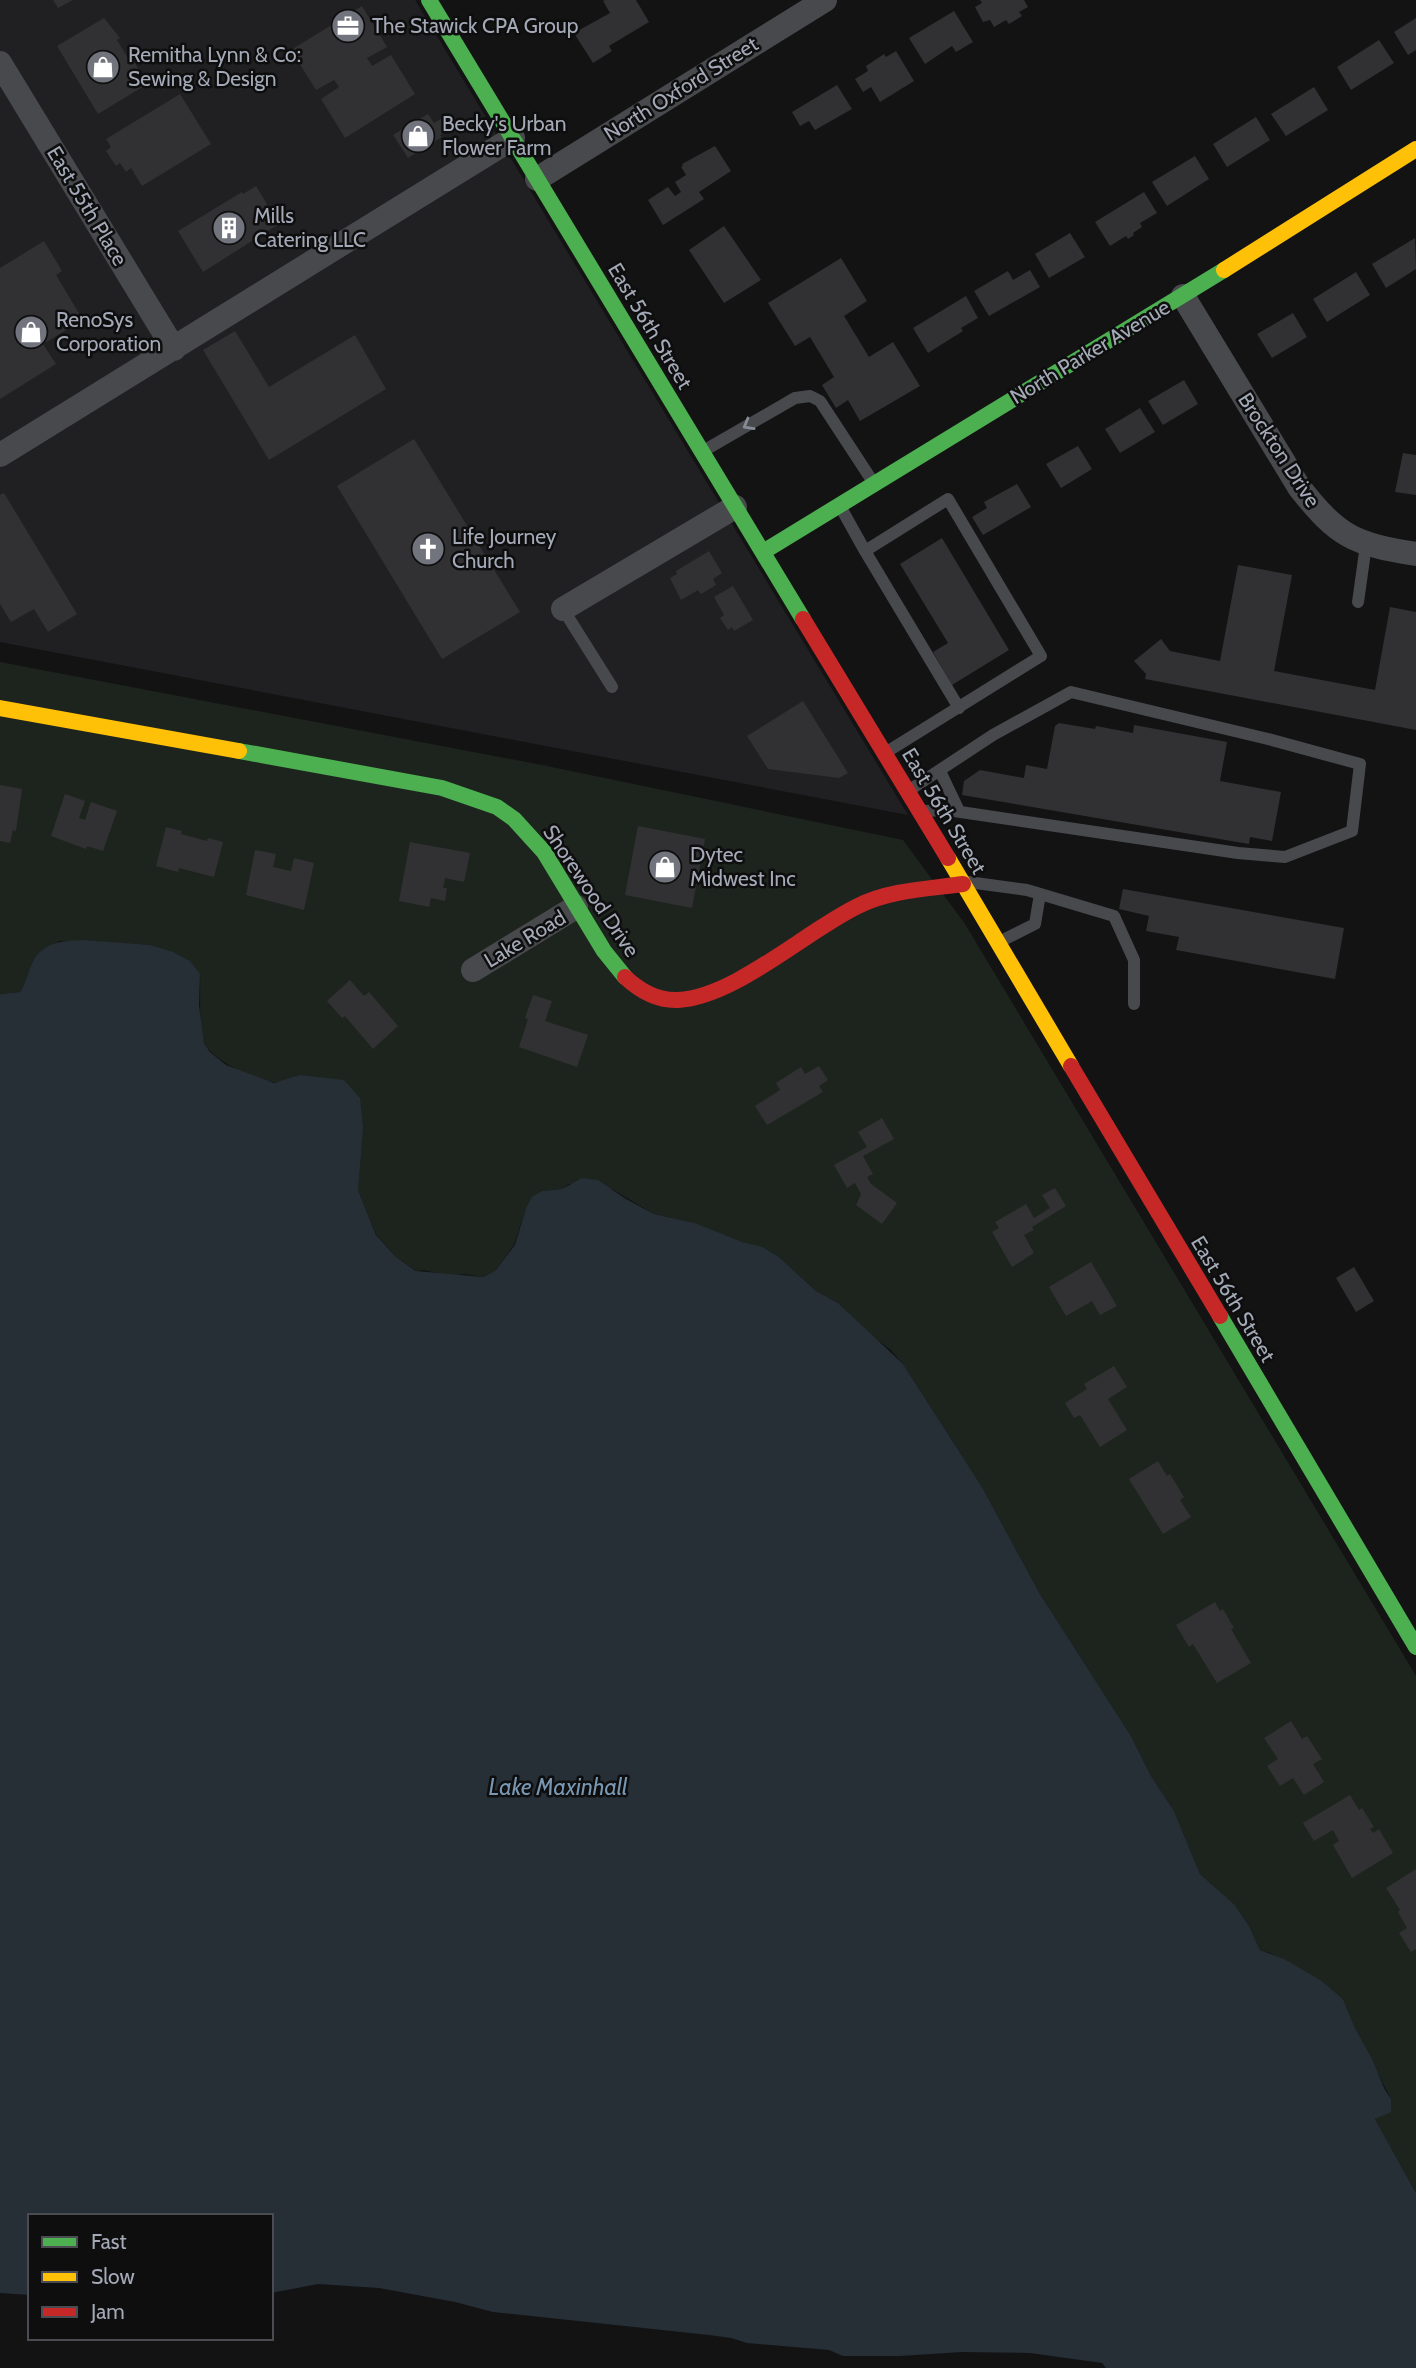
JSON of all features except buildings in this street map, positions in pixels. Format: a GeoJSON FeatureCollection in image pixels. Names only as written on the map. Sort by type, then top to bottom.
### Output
{"type":"FeatureCollection","features":[{"type":"Feature","properties":{"kind":"street","name":"East 56th Street"},"geometry":{"type":"LineString","coordinates":[[429,0],[920,811],[1416,1647]]}},
{"type":"Feature","properties":{"kind":"street","name":"North Oxford Street"},"geometry":{"type":"LineString","coordinates":[[537,179],[825,0]]}},
{"type":"Feature","properties":{"kind":"street","name":"East 55th Place"},"geometry":{"type":"LineString","coordinates":[[0,63],[174,349]]}},
{"type":"Feature","properties":{"kind":"street"},"geometry":{"type":"LineString","coordinates":[[0,454],[513,138]]}},
{"type":"Feature","properties":{"kind":"street","name":"North Parker Avenue"},"geometry":{"type":"LineString","coordinates":[[763,552],[1183,296],[1416,149]]}},
{"type":"Feature","properties":{"kind":"street","name":"Brockton Drive"},"geometry":{"type":"LineString","coordinates":[[1183,296],[1299,487],[1327,519],[1341,532],[1366,545],[1416,554]]}},
{"type":"Feature","properties":{"kind":"street"},"geometry":{"type":"LineString","coordinates":[[563,609],[735,508]]}},
{"type":"Feature","properties":{"kind":"street","name":"Shorewood Drive"},"geometry":{"type":"LineString","coordinates":[[0,708],[442,788],[499,808],[526,831],[564,882],[576,908],[611,960],[630,982],[654,997],[679,1001],[708,995],[849,910],[874,899],[962,883]]}},
{"type":"Feature","properties":{"kind":"street","name":"Lake Road"},"geometry":{"type":"LineString","coordinates":[[473,970],[576,908]]}},
{"type":"Feature","properties":{"kind":"lane"},"geometry":{"type":"LineString","coordinates":[[702,452],[795,398],[810,396],[820,401],[874,484]]}},
{"type":"Feature","properties":{"kind":"lane"},"geometry":{"type":"LineString","coordinates":[[865,551],[948,499],[1041,656],[885,754]]}},
{"type":"Feature","properties":{"kind":"lane"},"geometry":{"type":"LineString","coordinates":[[840,505],[959,708]]}},
{"type":"Feature","properties":{"kind":"lane"},"geometry":{"type":"LineString","coordinates":[[1358,602],[1366,545]]}},
{"type":"Feature","properties":{"kind":"lane"},"geometry":{"type":"LineString","coordinates":[[563,609],[611,687]]}},
{"type":"Feature","properties":{"kind":"lane"},"geometry":{"type":"LineString","coordinates":[[908,792],[993,736],[1071,692],[1268,738],[1360,764],[1352,831],[1285,857],[1238,853],[959,811],[920,811]]}},
{"type":"Feature","properties":{"kind":"lane"},"geometry":{"type":"LineString","coordinates":[[940,771],[959,811]]}},
{"type":"Feature","properties":{"kind":"lane"},"geometry":{"type":"LineString","coordinates":[[962,883],[1040,894],[1114,916],[1134,960],[1133,1004]]}},
{"type":"Feature","properties":{"kind":"lane"},"geometry":{"type":"LineString","coordinates":[[997,943],[1035,924],[1040,894]]}},
{"type":"Feature","properties":{"kind":"shaded area"},"geometry":{"type":"Polygon","coordinates":[[[0,0],[415,0],[908,815],[0,642],[0,0]]]}},
{"type":"Feature","properties":{"kind":"shaded area"},"geometry":{"type":"Polygon","coordinates":[[[0,662],[542,765],[903,840],[965,924],[1416,1676],[1416,2193],[1375,2119],[1391,2099],[1343,1999],[1322,1981],[1260,1950],[1249,1926],[1234,1904],[1200,1874],[1174,1811],[1151,1776],[1131,1736],[1040,1594],[982,1487],[903,1364],[838,1303],[816,1291],[779,1257],[763,1247],[742,1243],[695,1223],[654,1214],[612,1189],[569,1184],[562,1189],[542,1191],[526,1208],[514,1245],[495,1271],[483,1277],[417,1271],[396,1257],[376,1234],[358,1190],[358,1174],[299,1075],[279,1082],[265,1080],[234,1068],[208,1048],[201,1024],[200,975],[150,945],[59,941],[31,966],[27,982],[20,992],[0,994],[0,662]]]}},
{"type":"Feature","properties":{"kind":"water","name":"Lake Maxinhall"},"geometry":{"type":"Polygon","coordinates":[[[82,940],[150,945],[173,952],[190,961],[200,974],[199,1005],[204,1043],[210,1052],[226,1065],[274,1083],[299,1075],[344,1080],[360,1098],[363,1128],[358,1190],[376,1235],[396,1257],[416,1271],[483,1277],[495,1271],[515,1245],[532,1197],[542,1191],[562,1189],[582,1178],[598,1180],[654,1214],[695,1223],[742,1242],[763,1247],[779,1257],[816,1291],[838,1303],[903,1364],[982,1487],[1040,1594],[1131,1736],[1151,1776],[1174,1811],[1200,1874],[1234,1904],[1249,1926],[1260,1950],[1284,1959],[1322,1981],[1343,1999],[1391,2099],[1391,2112],[1375,2119],[1416,2193],[1416,2368],[1106,2368],[1102,2363],[1030,2353],[843,2356],[829,2350],[747,2343],[709,2335],[493,2312],[379,2288],[318,2284],[273,2293],[273,2214],[28,2214],[28,2295],[0,2293],[0,994],[20,992],[35,958],[45,948],[82,940]]]}},
{"type":"Feature","properties":{"kind":"traffic: fast"},"geometry":{"type":"LineString","coordinates":[[429,0],[803,619]]}},
{"type":"Feature","properties":{"kind":"traffic: fast"},"geometry":{"type":"LineString","coordinates":[[763,552],[1224,270]]}},
{"type":"Feature","properties":{"kind":"traffic: fast"},"geometry":{"type":"LineString","coordinates":[[239,751],[442,788],[497,807],[514,819],[544,852],[604,951],[625,977]]}},
{"type":"Feature","properties":{"kind":"traffic: fast"},"geometry":{"type":"LineString","coordinates":[[1220,1316],[1416,1647]]}},
{"type":"Feature","properties":{"kind":"traffic: slow"},"geometry":{"type":"LineString","coordinates":[[1224,270],[1416,149]]}},
{"type":"Feature","properties":{"kind":"traffic: slow"},"geometry":{"type":"LineString","coordinates":[[0,708],[239,751]]}},
{"type":"Feature","properties":{"kind":"traffic: slow"},"geometry":{"type":"LineString","coordinates":[[948,858],[1071,1066]]}},
{"type":"Feature","properties":{"kind":"traffic: jam"},"geometry":{"type":"LineString","coordinates":[[803,619],[948,858]]}},
{"type":"Feature","properties":{"kind":"traffic: jam"},"geometry":{"type":"LineString","coordinates":[[625,977],[643,991],[663,999],[678,1000],[700,996],[746,976],[858,906],[909,891],[963,884]]}},
{"type":"Feature","properties":{"kind":"traffic: jam"},"geometry":{"type":"LineString","coordinates":[[1071,1066],[1220,1316]]}},
{"type":"Feature","properties":{"kind":"place","name":"The Stawick CPA Group"},"geometry":{"type":"Point","coordinates":[348,26]}},
{"type":"Feature","properties":{"kind":"place","name":"Remitha Lynn & Co: Sewing & Design"},"geometry":{"type":"Point","coordinates":[103,67]}},
{"type":"Feature","properties":{"kind":"place","name":"Becky's Urban Flower Farm"},"geometry":{"type":"Point","coordinates":[418,136]}},
{"type":"Feature","properties":{"kind":"place","name":"Mills Catering LLC"},"geometry":{"type":"Point","coordinates":[229,228]}},
{"type":"Feature","properties":{"kind":"place","name":"RenoSys Corporation"},"geometry":{"type":"Point","coordinates":[31,332]}},
{"type":"Feature","properties":{"kind":"place","name":"Life Journey Church"},"geometry":{"type":"Point","coordinates":[428,549]}},
{"type":"Feature","properties":{"kind":"place","name":"Dytec Midwest Inc"},"geometry":{"type":"Point","coordinates":[665,867]}}]}
